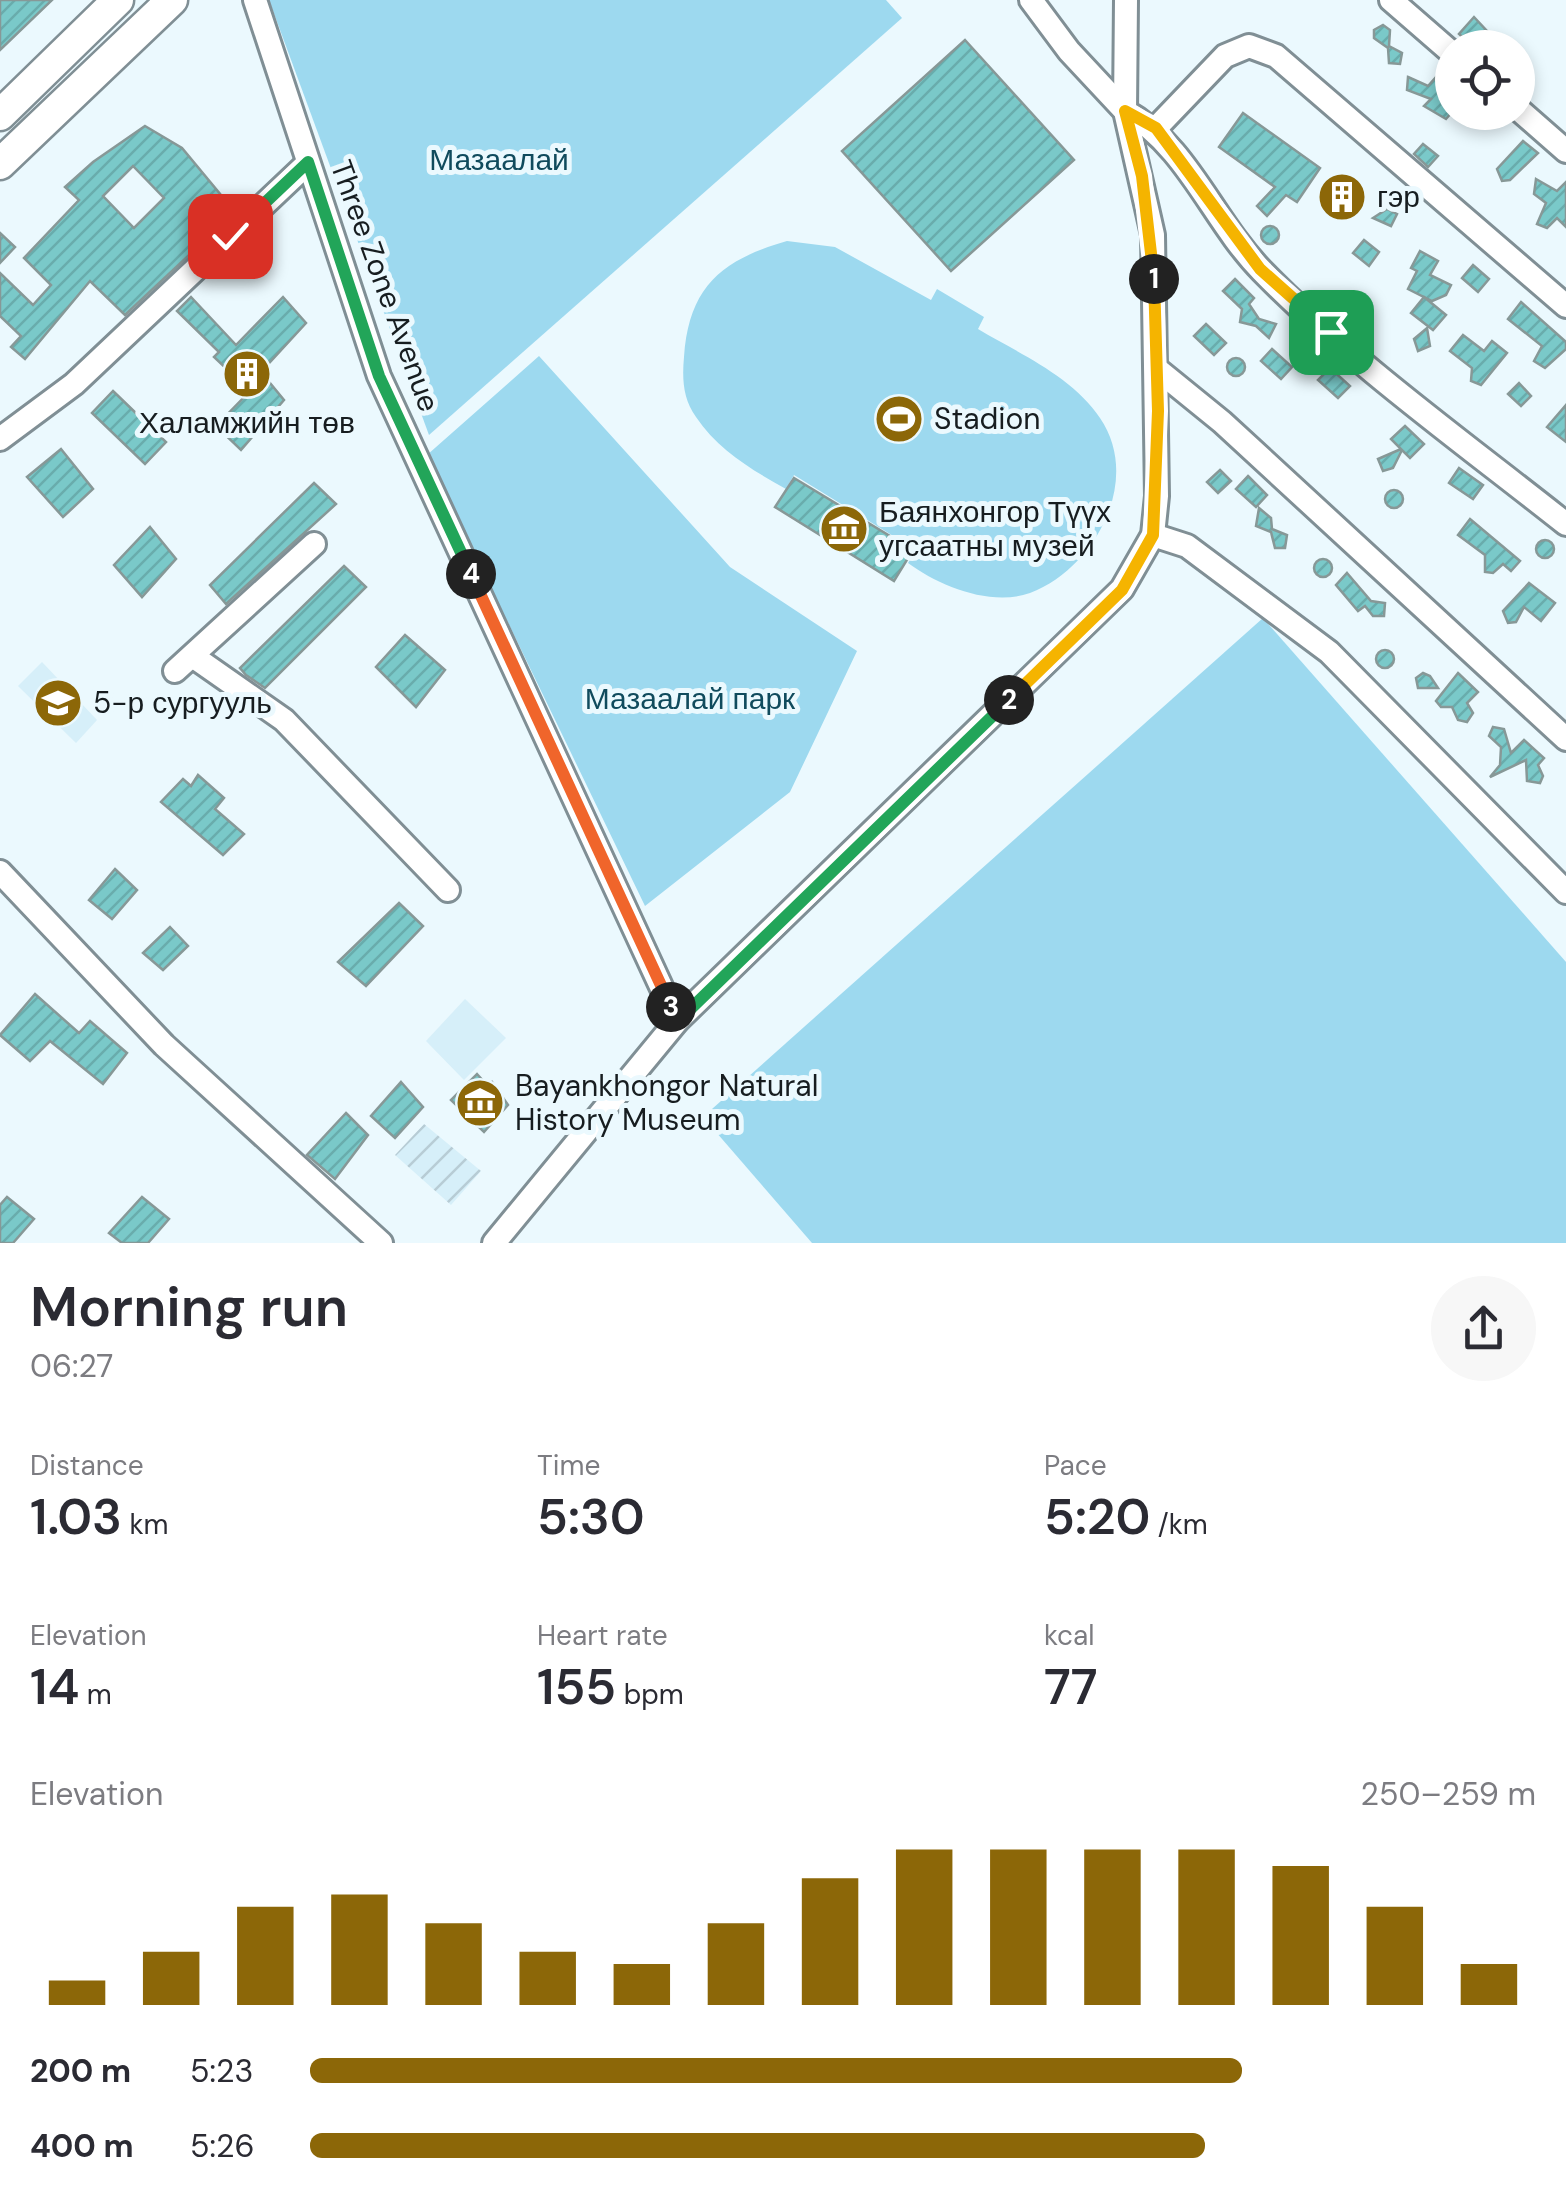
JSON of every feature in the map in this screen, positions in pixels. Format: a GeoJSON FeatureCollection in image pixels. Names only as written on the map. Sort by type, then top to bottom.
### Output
{"type":"FeatureCollection","features":[{"type":"Feature","properties":{"kind":"main road"},"geometry":{"type":"LineString","coordinates":[[0,115],[118,0]]}},
{"type":"Feature","properties":{"kind":"main road"},"geometry":{"type":"LineString","coordinates":[[0,164],[172,0]]}},
{"type":"Feature","properties":{"kind":"street","name":"Three Zone Avenue"},"geometry":{"type":"LineString","coordinates":[[256,0],[379,376],[678,1021]]}},
{"type":"Feature","properties":{"kind":"street"},"geometry":{"type":"LineString","coordinates":[[1031,0],[1069,51],[1125,111],[1156,128],[1260,269],[1402,394],[1566,524]]}},
{"type":"Feature","properties":{"kind":"street"},"geometry":{"type":"LineString","coordinates":[[494,1243],[678,1021],[1122,590],[1153,535],[1158,370],[1152,235],[1125,111],[1126,0]]}},
{"type":"Feature","properties":{"kind":"street"},"geometry":{"type":"LineString","coordinates":[[1391,0],[1435,38]]}},
{"type":"Feature","properties":{"kind":"street"},"geometry":{"type":"LineString","coordinates":[[1156,128],[1225,56],[1249,46],[1276,56],[1566,306]]}},
{"type":"Feature","properties":{"kind":"street"},"geometry":{"type":"LineString","coordinates":[[1535,124],[1566,151]]}},
{"type":"Feature","properties":{"kind":"street"},"geometry":{"type":"LineString","coordinates":[[0,440],[74,384],[308,162]]}},
{"type":"Feature","properties":{"kind":"street"},"geometry":{"type":"LineString","coordinates":[[1158,370],[1222,422],[1566,740]]}},
{"type":"Feature","properties":{"kind":"street"},"geometry":{"type":"LineString","coordinates":[[1153,535],[1187,546],[1329,652],[1566,892]]}},
{"type":"Feature","properties":{"kind":"street"},"geometry":{"type":"LineString","coordinates":[[314,544],[185,664],[284,720],[448,890]]}},
{"type":"Feature","properties":{"kind":"street"},"geometry":{"type":"LineString","coordinates":[[0,872],[164,1044],[381,1243]]}},
{"type":"Feature","properties":{"kind":"shaded area","name":"5-р сургууль"},"geometry":{"type":"Polygon","coordinates":[[[42,662],[97,720],[76,743],[18,686],[42,662]]]}},
{"type":"Feature","properties":{"kind":"shaded area"},"geometry":{"type":"Polygon","coordinates":[[[465,999],[506,1038],[464,1080],[426,1041],[465,999]]]}},
{"type":"Feature","properties":{"kind":"shaded area"},"geometry":{"type":"Polygon","coordinates":[[[424,1124],[481,1171],[451,1205],[395,1155],[424,1124]]]}},
{"type":"Feature","properties":{"kind":"green space","name":"Мазаалай"},"geometry":{"type":"Polygon","coordinates":[[[269,0],[886,0],[902,18],[429,435],[269,0]]]}},
{"type":"Feature","properties":{"kind":"green space","name":"Stadion"},"geometry":{"type":"Polygon","coordinates":[[[787,241],[835,247],[931,300],[937,289],[984,317],[978,329],[1044,367],[1088,403],[1112,443],[1114,495],[1092,544],[1074,564],[1053,581],[1015,597],[966,592],[908,563],[916,550],[794,475],[786,489],[773,482],[736,458],[705,429],[688,403],[683,381],[693,312],[701,295],[727,268],[744,257],[787,241]]]}},
{"type":"Feature","properties":{"kind":"green space","name":"Мазаалай парк"},"geometry":{"type":"Polygon","coordinates":[[[539,356],[730,567],[857,651],[790,792],[645,906],[427,455],[539,356]]]}},
{"type":"Feature","properties":{"kind":"green space"},"geometry":{"type":"Polygon","coordinates":[[[1263,618],[1566,962],[1566,1243],[812,1243],[703,1117],[1263,618]]]}},
{"type":"Feature","properties":{"kind":"building"},"geometry":{"type":"Polygon","coordinates":[[[0,0],[52,0],[0,50],[0,0]]]}},
{"type":"Feature","properties":{"kind":"building"},"geometry":{"type":"Polygon","coordinates":[[[1474,17],[1486,30],[1463,30],[1474,17]]]}},
{"type":"Feature","properties":{"kind":"building"},"geometry":{"type":"Polygon","coordinates":[[[1383,25],[1390,30],[1389,46],[1402,53],[1400,64],[1389,63],[1388,48],[1374,38],[1374,30],[1383,25]]]}},
{"type":"Feature","properties":{"kind":"building"},"geometry":{"type":"Polygon","coordinates":[[[965,40],[1074,160],[951,271],[842,151],[965,40]]]}},
{"type":"Feature","properties":{"kind":"building"},"geometry":{"type":"Polygon","coordinates":[[[1408,77],[1428,86],[1435,78],[1435,112],[1424,106],[1431,99],[1407,90],[1408,77]]]}},
{"type":"Feature","properties":{"kind":"building"},"geometry":{"type":"Polygon","coordinates":[[[1243,113],[1320,168],[1297,202],[1286,195],[1267,216],[1257,206],[1275,187],[1219,147],[1243,113]]]}},
{"type":"Feature","properties":{"kind":"building"},"geometry":{"type":"Polygon","coordinates":[[[145,126],[182,148],[235,212],[125,315],[90,281],[25,359],[11,347],[21,336],[0,316],[0,273],[33,305],[51,285],[24,258],[79,200],[65,187],[145,126]],[[133,166],[103,196],[134,228],[164,198],[133,166]]]}},
{"type":"Feature","properties":{"kind":"building"},"geometry":{"type":"Polygon","coordinates":[[[1523,141],[1538,153],[1510,180],[1502,181],[1497,169],[1523,141]]]}},
{"type":"Feature","properties":{"kind":"building"},"geometry":{"type":"Polygon","coordinates":[[[1423,144],[1438,156],[1428,167],[1414,154],[1423,144]]]}},
{"type":"Feature","properties":{"kind":"building"},"geometry":{"type":"Polygon","coordinates":[[[1536,179],[1557,191],[1566,182],[1566,227],[1557,218],[1547,228],[1537,224],[1546,203],[1534,194],[1536,179]]]}},
{"type":"Feature","properties":{"kind":"building","name":"гэр"},"geometry":{"type":"Polygon","coordinates":[[[1387,209],[1397,214],[1391,226],[1373,218],[1387,209]]]}},
{"type":"Feature","properties":{"kind":"building"},"geometry":{"type":"Polygon","coordinates":[[[1270,226],[1279,235],[1270,244],[1261,235],[1270,226]]]}},
{"type":"Feature","properties":{"kind":"building"},"geometry":{"type":"Polygon","coordinates":[[[0,233],[15,247],[0,263],[0,233]]]}},
{"type":"Feature","properties":{"kind":"building"},"geometry":{"type":"Polygon","coordinates":[[[1364,240],[1379,252],[1369,266],[1353,253],[1364,240]]]}},
{"type":"Feature","properties":{"kind":"building"},"geometry":{"type":"Polygon","coordinates":[[[1420,251],[1438,261],[1430,275],[1451,285],[1446,295],[1432,301],[1408,289],[1417,271],[1411,268],[1420,251]]]}},
{"type":"Feature","properties":{"kind":"building"},"geometry":{"type":"Polygon","coordinates":[[[1473,265],[1489,279],[1478,292],[1462,278],[1473,265]]]}},
{"type":"Feature","properties":{"kind":"building"},"geometry":{"type":"Polygon","coordinates":[[[1235,279],[1254,298],[1249,304],[1259,319],[1276,324],[1269,338],[1256,326],[1240,322],[1242,309],[1223,291],[1235,279]]]}},
{"type":"Feature","properties":{"kind":"building","name":"Халамжийн төв"},"geometry":{"type":"Polygon","coordinates":[[[191,297],[236,345],[283,297],[306,323],[261,372],[284,400],[241,450],[216,426],[250,391],[214,357],[219,352],[177,311],[191,297]]]}},
{"type":"Feature","properties":{"kind":"building"},"geometry":{"type":"Polygon","coordinates":[[[1424,297],[1446,315],[1433,330],[1411,313],[1424,297]]]}},
{"type":"Feature","properties":{"kind":"building"},"geometry":{"type":"Polygon","coordinates":[[[1521,302],[1566,342],[1566,349],[1545,368],[1534,361],[1542,346],[1508,319],[1521,302]]]}},
{"type":"Feature","properties":{"kind":"building"},"geometry":{"type":"Polygon","coordinates":[[[1206,324],[1226,343],[1214,355],[1194,336],[1206,324]]]}},
{"type":"Feature","properties":{"kind":"building"},"geometry":{"type":"Polygon","coordinates":[[[1427,328],[1430,346],[1418,351],[1414,339],[1427,328]]]}},
{"type":"Feature","properties":{"kind":"building"},"geometry":{"type":"Polygon","coordinates":[[[1463,335],[1484,351],[1492,341],[1507,353],[1481,385],[1471,381],[1472,368],[1450,351],[1463,335]]]}},
{"type":"Feature","properties":{"kind":"building"},"geometry":{"type":"Polygon","coordinates":[[[1272,349],[1292,367],[1281,379],[1261,361],[1272,349]]]}},
{"type":"Feature","properties":{"kind":"building"},"geometry":{"type":"Polygon","coordinates":[[[1236,358],[1245,367],[1236,376],[1227,367],[1236,358]]]}},
{"type":"Feature","properties":{"kind":"building"},"geometry":{"type":"Polygon","coordinates":[[[1330,368],[1350,386],[1338,398],[1318,380],[1330,368]]]}},
{"type":"Feature","properties":{"kind":"building"},"geometry":{"type":"Polygon","coordinates":[[[1519,383],[1531,396],[1521,406],[1508,394],[1519,383]]]}},
{"type":"Feature","properties":{"kind":"building"},"geometry":{"type":"Polygon","coordinates":[[[113,391],[166,442],[145,464],[92,413],[113,391]]]}},
{"type":"Feature","properties":{"kind":"building"},"geometry":{"type":"Polygon","coordinates":[[[1566,405],[1566,442],[1547,427],[1566,405]]]}},
{"type":"Feature","properties":{"kind":"building"},"geometry":{"type":"Polygon","coordinates":[[[1405,426],[1424,444],[1410,458],[1402,450],[1393,468],[1383,471],[1378,459],[1401,449],[1391,439],[1405,426]]]}},
{"type":"Feature","properties":{"kind":"building"},"geometry":{"type":"Polygon","coordinates":[[[61,449],[93,489],[63,517],[27,477],[61,449]]]}},
{"type":"Feature","properties":{"kind":"building"},"geometry":{"type":"Polygon","coordinates":[[[1459,468],[1483,485],[1473,499],[1449,483],[1459,468]]]}},
{"type":"Feature","properties":{"kind":"building"},"geometry":{"type":"Polygon","coordinates":[[[1220,470],[1231,481],[1218,493],[1207,482],[1220,470]]]}},
{"type":"Feature","properties":{"kind":"building"},"geometry":{"type":"Polygon","coordinates":[[[1248,476],[1267,495],[1256,507],[1236,489],[1248,476]]]}},
{"type":"Feature","properties":{"kind":"building","name":"Баянхонгор Түүх угсаатны музей"},"geometry":{"type":"Polygon","coordinates":[[[794,478],[913,550],[894,581],[775,507],[794,478]]]}},
{"type":"Feature","properties":{"kind":"building"},"geometry":{"type":"Polygon","coordinates":[[[314,483],[336,504],[226,604],[210,585],[314,483]]]}},
{"type":"Feature","properties":{"kind":"building"},"geometry":{"type":"Polygon","coordinates":[[[1394,490],[1403,499],[1394,508],[1385,499],[1394,490]]]}},
{"type":"Feature","properties":{"kind":"building"},"geometry":{"type":"Polygon","coordinates":[[[1259,508],[1271,518],[1272,529],[1287,535],[1285,548],[1275,548],[1271,532],[1256,526],[1259,508]]]}},
{"type":"Feature","properties":{"kind":"building"},"geometry":{"type":"Polygon","coordinates":[[[1470,519],[1520,561],[1511,571],[1503,564],[1493,573],[1485,572],[1485,555],[1458,535],[1470,519]]]}},
{"type":"Feature","properties":{"kind":"building"},"geometry":{"type":"Polygon","coordinates":[[[150,527],[176,559],[142,597],[114,565],[150,527]]]}},
{"type":"Feature","properties":{"kind":"building"},"geometry":{"type":"Polygon","coordinates":[[[1545,540],[1554,549],[1545,558],[1536,549],[1545,540]]]}},
{"type":"Feature","properties":{"kind":"building"},"geometry":{"type":"Polygon","coordinates":[[[1323,559],[1332,568],[1323,577],[1314,568],[1323,559]]]}},
{"type":"Feature","properties":{"kind":"building"},"geometry":{"type":"Polygon","coordinates":[[[344,566],[366,587],[265,688],[246,675],[240,668],[344,566]]]}},
{"type":"Feature","properties":{"kind":"building"},"geometry":{"type":"Polygon","coordinates":[[[1347,573],[1371,601],[1385,603],[1384,616],[1373,616],[1365,606],[1358,611],[1336,585],[1347,573]]]}},
{"type":"Feature","properties":{"kind":"building"},"geometry":{"type":"Polygon","coordinates":[[[1529,583],[1555,603],[1541,621],[1524,607],[1516,622],[1508,623],[1503,611],[1529,583]]]}},
{"type":"Feature","properties":{"kind":"building"},"geometry":{"type":"Polygon","coordinates":[[[405,635],[445,670],[416,707],[376,667],[405,635]]]}},
{"type":"Feature","properties":{"kind":"building"},"geometry":{"type":"Polygon","coordinates":[[[1385,650],[1394,659],[1385,668],[1376,659],[1385,650]]]}},
{"type":"Feature","properties":{"kind":"building"},"geometry":{"type":"Polygon","coordinates":[[[1423,673],[1438,688],[1418,688],[1416,678],[1423,673]]]}},
{"type":"Feature","properties":{"kind":"building"},"geometry":{"type":"Polygon","coordinates":[[[1458,673],[1478,692],[1467,703],[1473,713],[1467,722],[1458,720],[1452,707],[1441,707],[1436,701],[1458,673]]]}},
{"type":"Feature","properties":{"kind":"building"},"geometry":{"type":"Polygon","coordinates":[[[1493,727],[1504,729],[1511,753],[1524,740],[1544,758],[1538,765],[1543,776],[1540,783],[1527,781],[1526,760],[1490,777],[1500,765],[1501,747],[1489,736],[1493,727]]]}},
{"type":"Feature","properties":{"kind":"building"},"geometry":{"type":"Polygon","coordinates":[[[198,775],[224,798],[215,809],[244,834],[223,855],[161,802],[183,779],[191,786],[198,775]]]}},
{"type":"Feature","properties":{"kind":"building"},"geometry":{"type":"Polygon","coordinates":[[[115,869],[137,890],[112,919],[89,900],[115,869]]]}},
{"type":"Feature","properties":{"kind":"building"},"geometry":{"type":"Polygon","coordinates":[[[399,903],[423,926],[366,986],[338,962],[399,903]]]}},
{"type":"Feature","properties":{"kind":"building"},"geometry":{"type":"Polygon","coordinates":[[[170,927],[188,946],[163,970],[143,953],[170,927]]]}},
{"type":"Feature","properties":{"kind":"building"},"geometry":{"type":"Polygon","coordinates":[[[35,994],[79,1033],[90,1021],[127,1053],[103,1084],[50,1041],[30,1061],[0,1035],[35,994]]]}},
{"type":"Feature","properties":{"kind":"building","name":"Bayankhongor Natural History Museum"},"geometry":{"type":"Polygon","coordinates":[[[477,1074],[487,1085],[492,1082],[508,1105],[484,1132],[451,1100],[477,1074]]]}},
{"type":"Feature","properties":{"kind":"building"},"geometry":{"type":"Polygon","coordinates":[[[401,1082],[423,1107],[395,1138],[371,1116],[401,1082]]]}},
{"type":"Feature","properties":{"kind":"building"},"geometry":{"type":"Polygon","coordinates":[[[346,1113],[368,1135],[335,1179],[307,1155],[346,1113]]]}},
{"type":"Feature","properties":{"kind":"building"},"geometry":{"type":"Polygon","coordinates":[[[7,1197],[34,1219],[13,1243],[0,1243],[0,1205],[7,1197]]]}},
{"type":"Feature","properties":{"kind":"building"},"geometry":{"type":"Polygon","coordinates":[[[142,1197],[169,1219],[148,1243],[122,1243],[109,1233],[142,1197]]]}},
{"type":"Feature","properties":{"kind":"place","name":"гэр"},"geometry":{"type":"Point","coordinates":[1342,197]}},
{"type":"Feature","properties":{"kind":"place","name":"Халамжийн төв"},"geometry":{"type":"Point","coordinates":[247,374]}},
{"type":"Feature","properties":{"kind":"place","name":"Stadion"},"geometry":{"type":"Point","coordinates":[899,419]}},
{"type":"Feature","properties":{"kind":"place","name":"Баянхонгор Түүх угсаатны музей"},"geometry":{"type":"Point","coordinates":[844,529]}},
{"type":"Feature","properties":{"kind":"place","name":"5-р сургууль"},"geometry":{"type":"Point","coordinates":[58,703]}},
{"type":"Feature","properties":{"kind":"place","name":"Bayankhongor Natural History Museum"},"geometry":{"type":"Point","coordinates":[480,1103]}},
{"type":"Feature","properties":{"kind":"route"},"geometry":{"type":"LineString","coordinates":[[230,236],[308,162],[379,376],[678,1021],[1122,590],[1153,535],[1158,370],[1152,235],[1125,111],[1156,128],[1260,269],[1331,332]]}}]}
